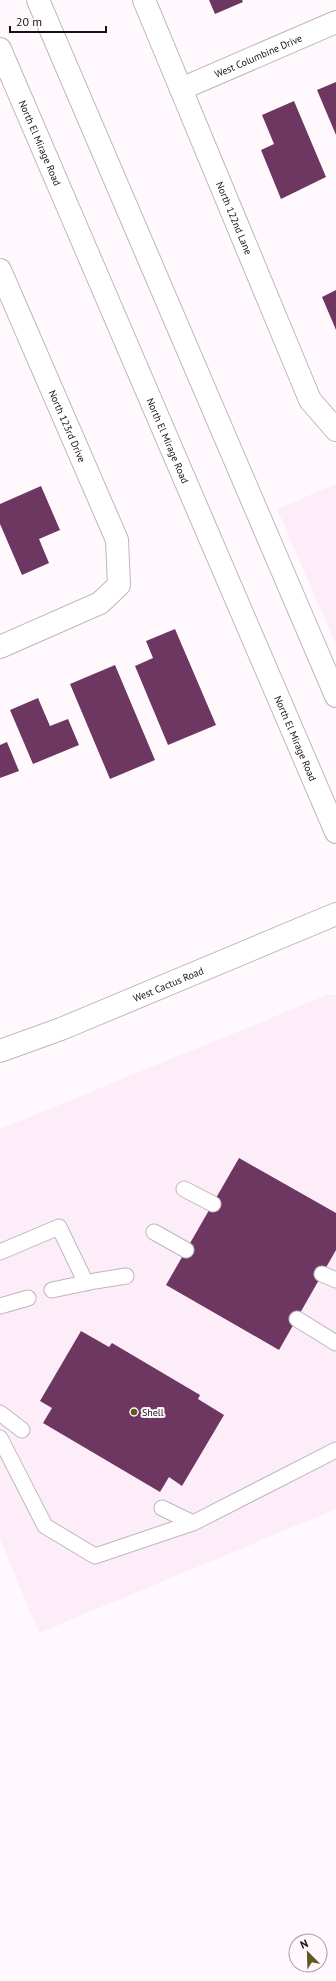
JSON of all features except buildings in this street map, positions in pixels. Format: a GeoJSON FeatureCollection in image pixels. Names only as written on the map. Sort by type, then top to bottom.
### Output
{"type":"FeatureCollection","features":[{"type":"Feature","properties":{"kind":"main road"},"geometry":{"type":"LineString","coordinates":[[38,0],[336,696]]}},
{"type":"Feature","properties":{"kind":"main road","name":"North 122nd Lane"},"geometry":{"type":"LineString","coordinates":[[144,0],[310,400],[336,430]]}},
{"type":"Feature","properties":{"kind":"main road","name":"West Columbine Drive"},"geometry":{"type":"LineString","coordinates":[[181,89],[336,22]]}},
{"type":"Feature","properties":{"kind":"main road","name":"North El Mirage Road"},"geometry":{"type":"LineString","coordinates":[[0,49],[336,832]]}},
{"type":"Feature","properties":{"kind":"main road","name":"North 123rd Drive"},"geometry":{"type":"LineString","coordinates":[[0,270],[117,540],[119,585],[100,603],[0,647]]}},
{"type":"Feature","properties":{"kind":"main road","name":"West Cactus Road"},"geometry":{"type":"LineString","coordinates":[[0,1051],[61,1028],[336,914]]}},
{"type":"Feature","properties":{"kind":"lane"},"geometry":{"type":"LineString","coordinates":[[184,1189],[213,1204]]}},
{"type":"Feature","properties":{"kind":"lane"},"geometry":{"type":"LineString","coordinates":[[0,1252],[59,1227],[86,1283]]}},
{"type":"Feature","properties":{"kind":"lane"},"geometry":{"type":"LineString","coordinates":[[154,1232],[186,1250]]}},
{"type":"Feature","properties":{"kind":"lane"},"geometry":{"type":"LineString","coordinates":[[322,1274],[336,1280]]}},
{"type":"Feature","properties":{"kind":"lane"},"geometry":{"type":"LineString","coordinates":[[52,1290],[126,1276]]}},
{"type":"Feature","properties":{"kind":"lane"},"geometry":{"type":"LineString","coordinates":[[0,1306],[28,1298]]}},
{"type":"Feature","properties":{"kind":"lane"},"geometry":{"type":"LineString","coordinates":[[297,1319],[336,1343]]}},
{"type":"Feature","properties":{"kind":"lane"},"geometry":{"type":"LineString","coordinates":[[0,1413],[22,1430]]}},
{"type":"Feature","properties":{"kind":"lane"},"geometry":{"type":"LineString","coordinates":[[0,1438],[45,1526],[95,1556],[194,1522],[336,1450]]}},
{"type":"Feature","properties":{"kind":"lane"},"geometry":{"type":"LineString","coordinates":[[162,1508],[194,1522]]}},
{"type":"Feature","properties":{"kind":"shaded area"},"geometry":{"type":"Polygon","coordinates":[[[336,484],[336,645],[277,509],[336,484]]]}},
{"type":"Feature","properties":{"kind":"shaded area"},"geometry":{"type":"Polygon","coordinates":[[[327,995],[336,995],[336,1509],[39,1633],[0,1539],[0,1129],[327,995]]]}},
{"type":"Feature","properties":{"kind":"place","name":"Shell"},"geometry":{"type":"Point","coordinates":[134,1412]}}]}
